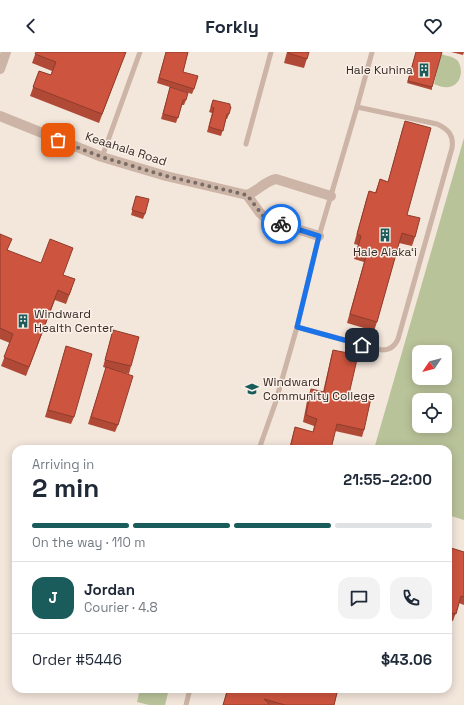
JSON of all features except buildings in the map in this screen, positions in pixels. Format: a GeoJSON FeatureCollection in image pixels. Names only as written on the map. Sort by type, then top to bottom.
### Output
{"type":"FeatureCollection","features":[{"type":"Feature","properties":{"kind":"street"},"geometry":{"type":"LineString","coordinates":[[0,69],[6,52]]}},
{"type":"Feature","properties":{"kind":"street","name":"Keaahala Road"},"geometry":{"type":"LineString","coordinates":[[0,116],[102,157],[166,176],[247,195]]}},
{"type":"Feature","properties":{"kind":"street"},"geometry":{"type":"LineString","coordinates":[[319,236],[268,220],[260,213],[255,204],[247,195],[276,179],[331,196]]}},
{"type":"Feature","properties":{"kind":"lane"},"geometry":{"type":"LineString","coordinates":[[102,157],[140,52]]}},
{"type":"Feature","properties":{"kind":"lane"},"geometry":{"type":"LineString","coordinates":[[246,144],[271,52]]}},
{"type":"Feature","properties":{"kind":"lane"},"geometry":{"type":"LineString","coordinates":[[260,445],[275,404],[297,327],[319,236],[372,52]]}},
{"type":"Feature","properties":{"kind":"lane"},"geometry":{"type":"LineString","coordinates":[[297,327],[382,350],[390,348],[395,344],[398,339],[452,148],[452,139],[450,134],[446,129],[437,124],[357,107]]}},
{"type":"Feature","properties":{"kind":"lane"},"geometry":{"type":"LineString","coordinates":[[186,705],[189,693]]}},
{"type":"Feature","properties":{"kind":"green space"},"geometry":{"type":"Polygon","coordinates":[[[441,54],[457,60],[461,67],[459,80],[453,86],[443,87],[434,84],[441,54]]]}},
{"type":"Feature","properties":{"kind":"green space"},"geometry":{"type":"Polygon","coordinates":[[[464,138],[464,520],[452,516],[452,445],[375,445],[464,138]]]}},
{"type":"Feature","properties":{"kind":"green space"},"geometry":{"type":"Polygon","coordinates":[[[139,693],[168,693],[165,705],[149,705],[137,702],[139,693]]]}},
{"type":"Feature","properties":{"kind":"way so far"},"geometry":{"type":"LineString","coordinates":[[58,140],[102,157],[166,176],[247,195],[252,199],[264,217],[268,220],[281,224]]}},
{"type":"Feature","properties":{"kind":"place","name":"Hale Kuhina"},"geometry":{"type":"Point","coordinates":[424,70]}},
{"type":"Feature","properties":{"kind":"place","name":"Hale Alaka‘i"},"geometry":{"type":"Point","coordinates":[385,235]}},
{"type":"Feature","properties":{"kind":"place","name":"Windward Health Center"},"geometry":{"type":"Point","coordinates":[23,321]}},
{"type":"Feature","properties":{"kind":"place","name":"Windward Community College"},"geometry":{"type":"Point","coordinates":[252,389]}},
{"type":"Feature","properties":{"kind":"route"},"geometry":{"type":"LineString","coordinates":[[281,224],[319,236],[297,327],[362,345]]}}]}
